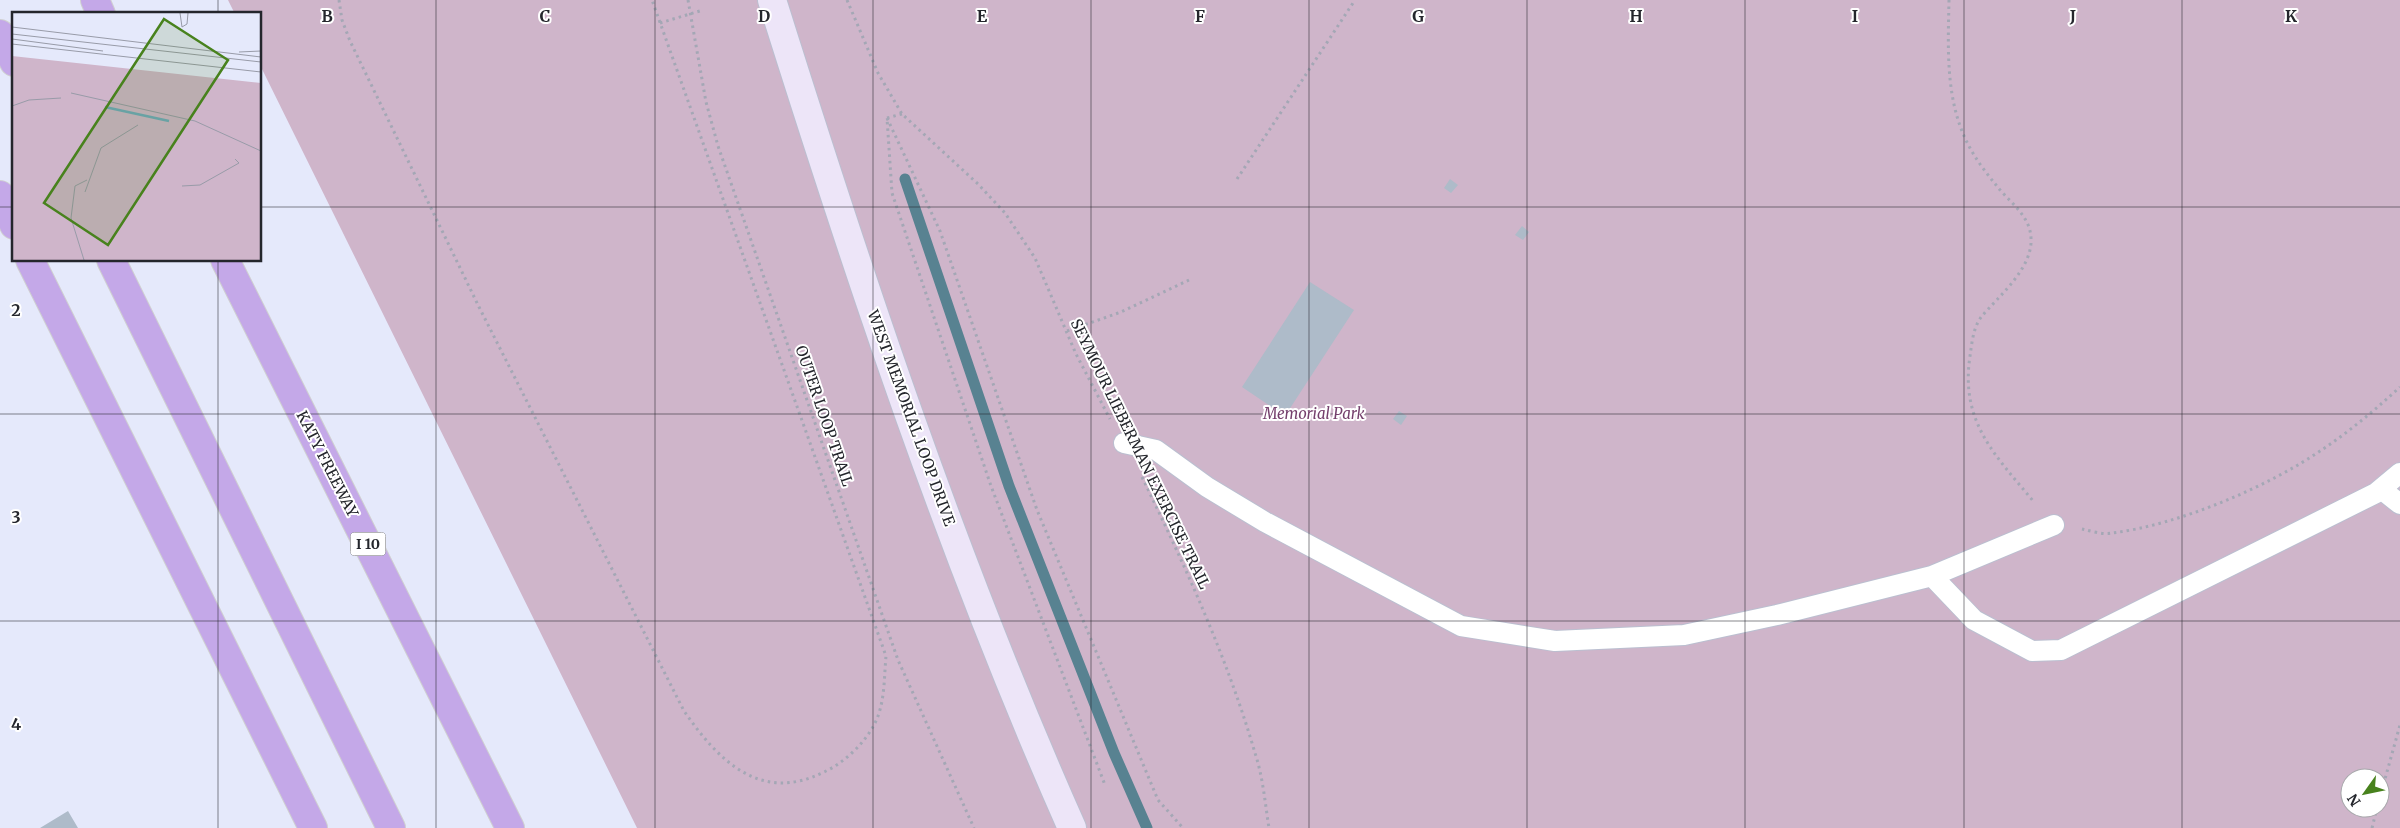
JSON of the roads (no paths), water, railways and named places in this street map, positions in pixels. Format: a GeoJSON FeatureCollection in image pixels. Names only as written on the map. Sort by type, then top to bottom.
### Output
{"type":"FeatureCollection","features":[{"type":"Feature","properties":{"kind":"highway"},"geometry":{"type":"LineString","coordinates":[[94,0],[101,12]]}},
{"type":"Feature","properties":{"kind":"highway"},"geometry":{"type":"LineString","coordinates":[[0,34],[12,58]]}},
{"type":"Feature","properties":{"kind":"highway"},"geometry":{"type":"LineString","coordinates":[[0,195],[12,221]]}},
{"type":"Feature","properties":{"kind":"highway"},"geometry":{"type":"LineString","coordinates":[[30,261],[313,828]]}},
{"type":"Feature","properties":{"kind":"highway"},"geometry":{"type":"LineString","coordinates":[[111,261],[391,828]]}},
{"type":"Feature","properties":{"kind":"highway","name":"KATY FREEWAY"},"geometry":{"type":"LineString","coordinates":[[226,261],[510,828]]}},
{"type":"Feature","properties":{"kind":"street","name":"WEST MEMORIAL LOOP DRIVE"},"geometry":{"type":"LineString","coordinates":[[772,0],[864,289],[964,564],[1072,828]]}},
{"type":"Feature","properties":{"kind":"lane"},"geometry":{"type":"LineString","coordinates":[[1124,444],[1156,450],[1207,487],[1266,522],[1461,626],[1555,642],[1684,635],[1932,576],[2054,525]]}},
{"type":"Feature","properties":{"kind":"lane"},"geometry":{"type":"LineString","coordinates":[[1932,576],[1974,620],[2032,651],[2061,650],[2376,493],[2400,473]]}},
{"type":"Feature","properties":{"kind":"lane"},"geometry":{"type":"LineString","coordinates":[[2381,489],[2400,504]]}},
{"type":"Feature","properties":{"kind":"waterway"},"geometry":{"type":"LineString","coordinates":[[905,179],[1009,486],[1114,753],[1147,828]]}},
{"type":"Feature","properties":{"kind":"park label","name":"Memorial Park"},"geometry":{"type":"Point","coordinates":[1314,414]}}]}
